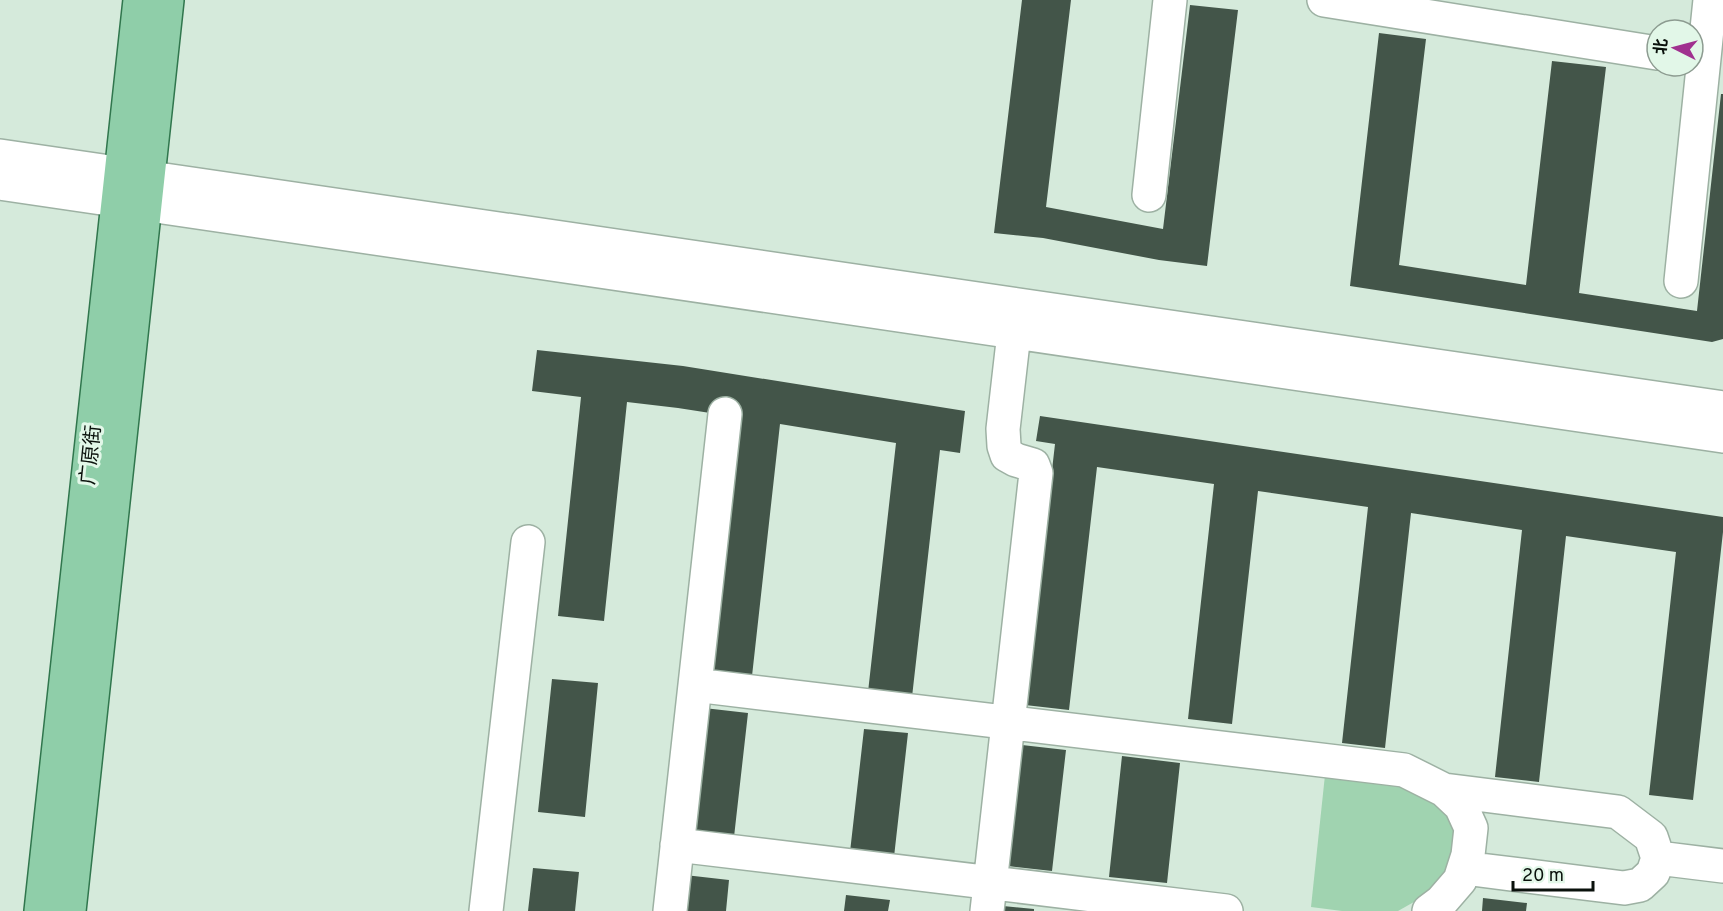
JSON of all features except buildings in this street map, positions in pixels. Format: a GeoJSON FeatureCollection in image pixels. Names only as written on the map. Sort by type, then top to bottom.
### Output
{"type":"FeatureCollection","features":[{"type":"Feature","properties":{"kind":"main road","name":"广原街"},"geometry":{"type":"LineString","coordinates":[[69,911],[132,189],[140,0]]}},
{"type":"Feature","properties":{"kind":"main road","name":"广原街"},"geometry":{"type":"LineString","coordinates":[[41,911],[132,189],[167,0]]}},
{"type":"Feature","properties":{"kind":"street"},"geometry":{"type":"LineString","coordinates":[[1149,195],[1170,0]]}},
{"type":"Feature","properties":{"kind":"street"},"geometry":{"type":"LineString","coordinates":[[1324,0],[1424,8],[1645,51]]}},
{"type":"Feature","properties":{"kind":"street"},"geometry":{"type":"LineString","coordinates":[[1705,27],[1710,0]]}},
{"type":"Feature","properties":{"kind":"street"},"geometry":{"type":"LineString","coordinates":[[1681,281],[1698,78]]}},
{"type":"Feature","properties":{"kind":"street"},"geometry":{"type":"LineString","coordinates":[[0,156],[132,189],[1014,333],[1723,436]]}},
{"type":"Feature","properties":{"kind":"street"},"geometry":{"type":"LineString","coordinates":[[0,183],[132,189],[1723,408]]}},
{"type":"Feature","properties":{"kind":"street"},"geometry":{"type":"LineString","coordinates":[[988,897],[1036,473],[1033,465],[1006,455],[1004,446],[1014,333]]}},
{"type":"Feature","properties":{"kind":"street"},"geometry":{"type":"LineString","coordinates":[[670,911],[725,414]]}},
{"type":"Feature","properties":{"kind":"street"},"geometry":{"type":"LineString","coordinates":[[486,911],[528,542]]}},
{"type":"Feature","properties":{"kind":"street"},"geometry":{"type":"LineString","coordinates":[[695,685],[1404,770],[1444,790],[1461,806],[1471,828],[1468,855],[1460,880],[1441,902],[1429,911]]}},
{"type":"Feature","properties":{"kind":"street"},"geometry":{"type":"LineString","coordinates":[[1444,790],[1618,812],[1651,837],[1658,858],[1653,873],[1640,885],[1624,888],[1464,868]]}},
{"type":"Feature","properties":{"kind":"street"},"geometry":{"type":"LineString","coordinates":[[677,845],[988,897],[1226,911]]}},
{"type":"Feature","properties":{"kind":"street"},"geometry":{"type":"LineString","coordinates":[[1658,858],[1723,866]]}},
{"type":"Feature","properties":{"kind":"green space"},"geometry":{"type":"Polygon","coordinates":[[[1325,775],[1420,789],[1450,816],[1459,845],[1443,877],[1428,894],[1398,911],[1342,911],[1311,907],[1325,775]]]}}]}
